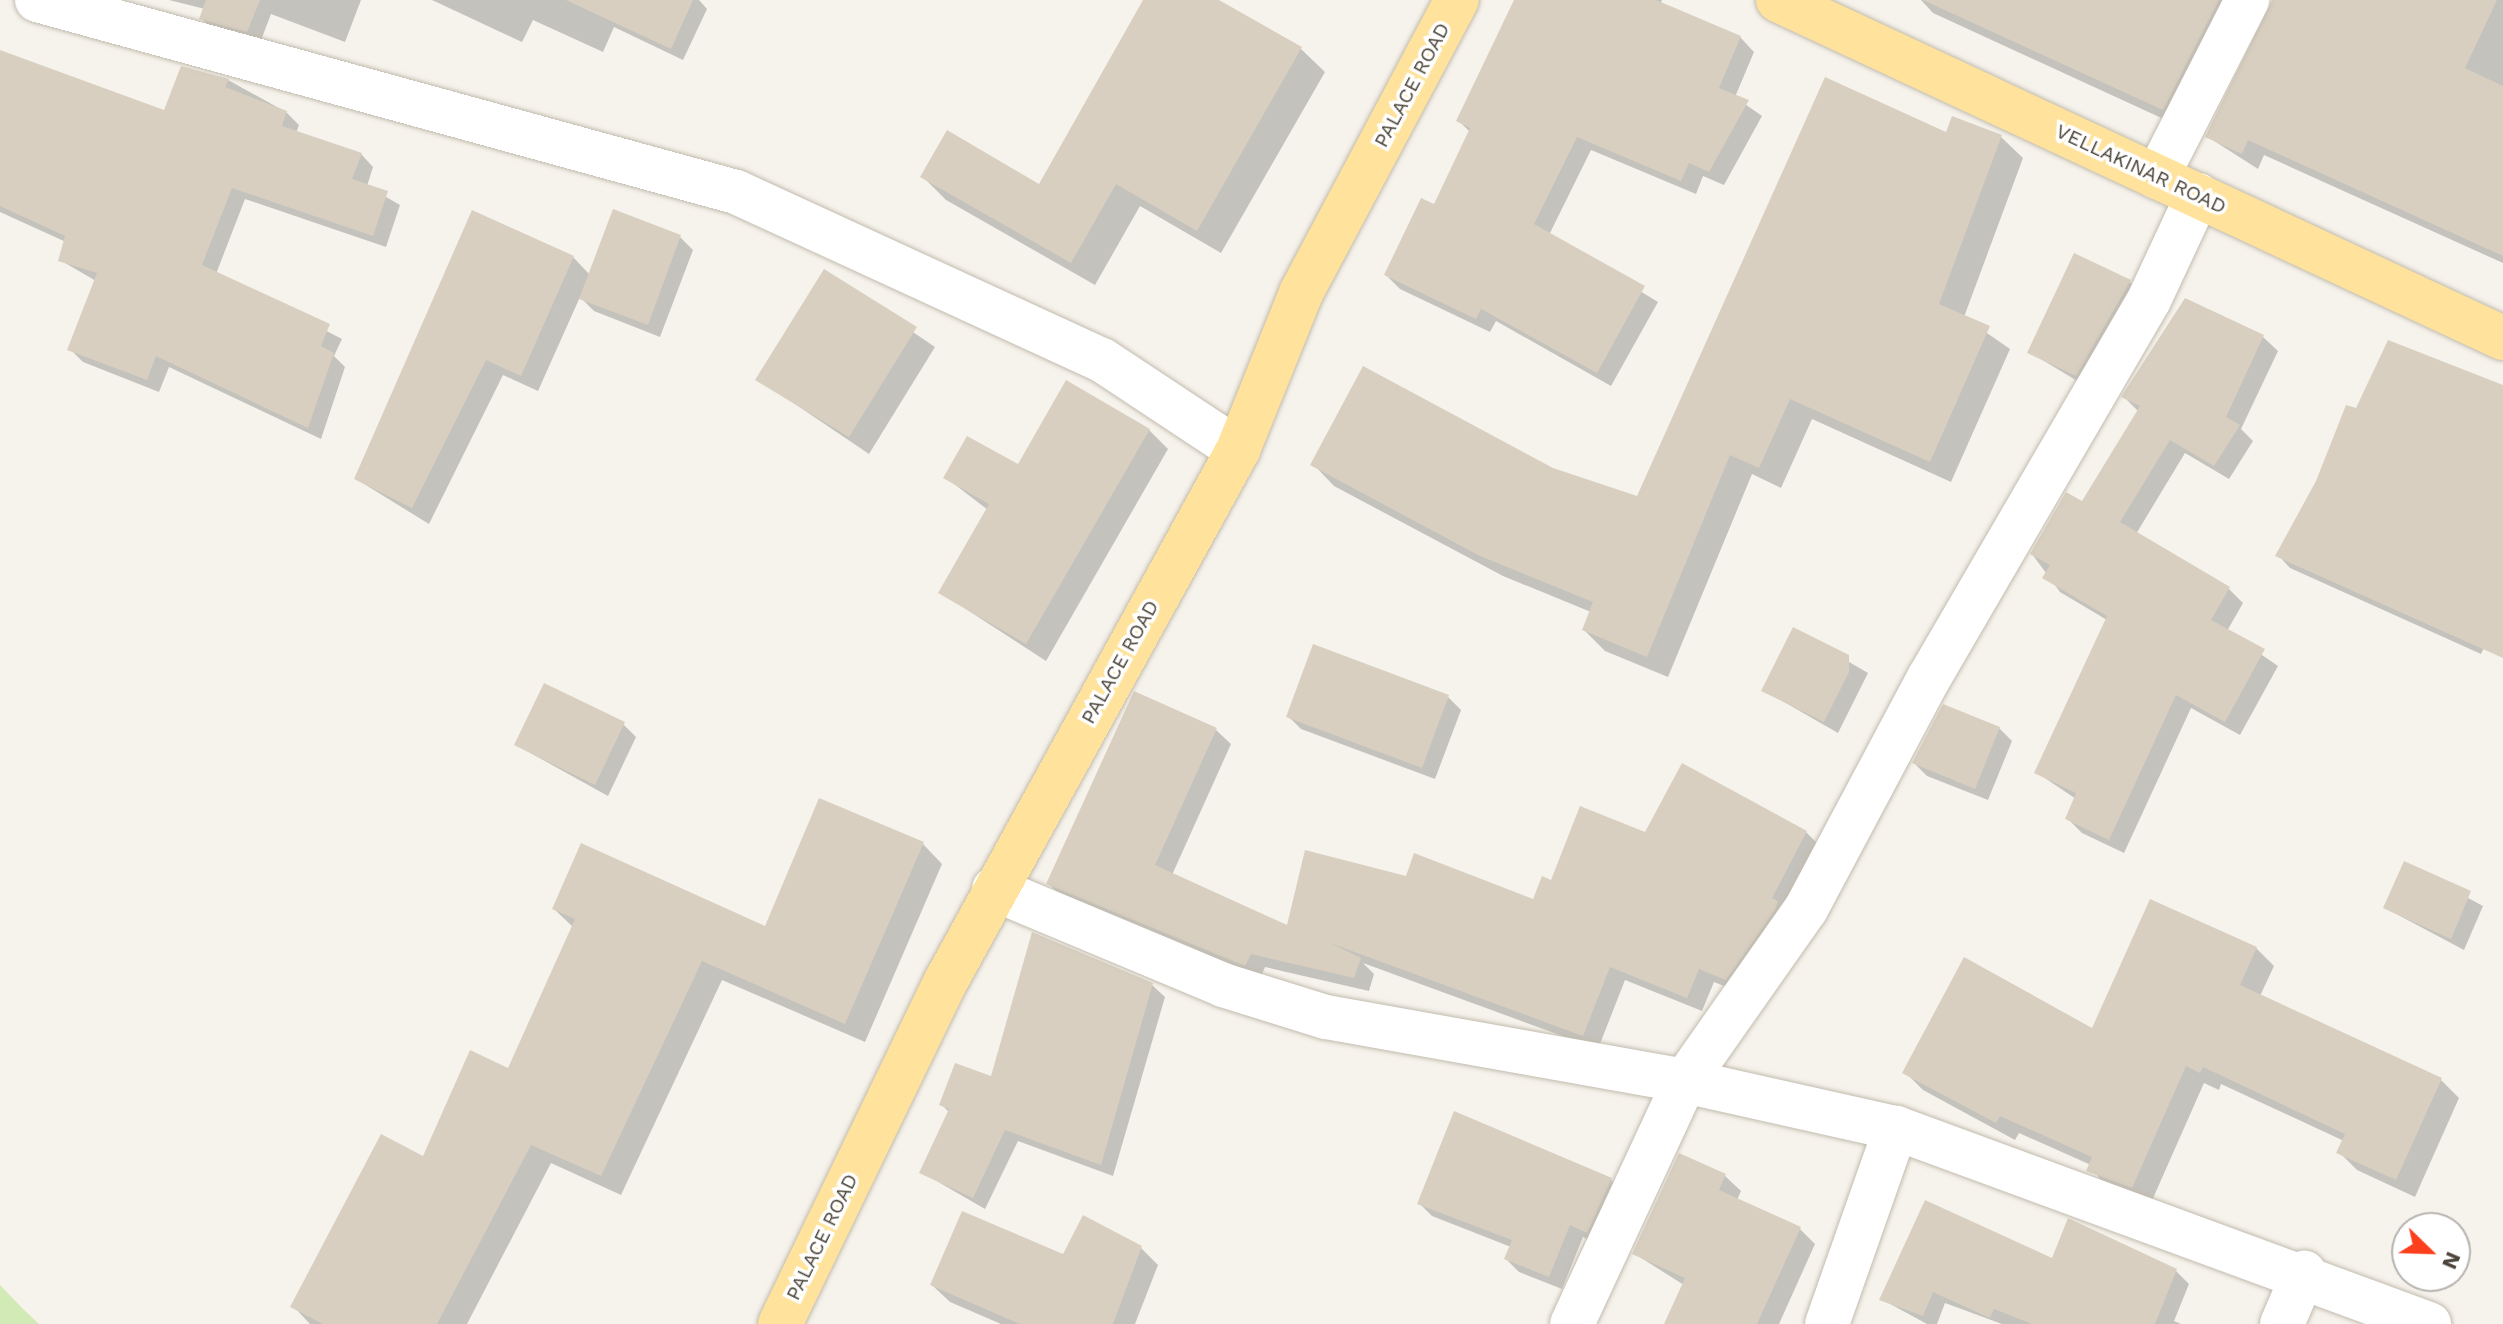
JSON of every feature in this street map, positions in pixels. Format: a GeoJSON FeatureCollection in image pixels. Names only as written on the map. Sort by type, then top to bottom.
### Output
{"type":"FeatureCollection","features":[{"type":"Feature","properties":{"kind":"main road","name":"PALACE ROAD"},"geometry":{"type":"LineString","coordinates":[[780,1324],[994,889],[1238,450],[1301,293],[1457,0]]}},
{"type":"Feature","properties":{"kind":"main road","name":"VELLAKINAR ROAD"},"geometry":{"type":"LineString","coordinates":[[1778,0],[2503,338]]}},
{"type":"Feature","properties":{"kind":"street"},"geometry":{"type":"LineString","coordinates":[[37,0],[736,192],[1102,360],[1238,450]]}},
{"type":"Feature","properties":{"kind":"street"},"geometry":{"type":"LineString","coordinates":[[2157,177],[2247,0]]}},
{"type":"Feature","properties":{"kind":"street"},"geometry":{"type":"LineString","coordinates":[[1572,1324],[1685,1081],[1806,909],[1929,678],[2149,300],[2198,195]]}},
{"type":"Feature","properties":{"kind":"street"},"geometry":{"type":"LineString","coordinates":[[994,889],[1223,985],[1326,1017],[1685,1081],[1896,1128],[2304,1273],[2429,1324]]}},
{"type":"Feature","properties":{"kind":"street"},"geometry":{"type":"LineString","coordinates":[[1827,1324],[1896,1128]]}},
{"type":"Feature","properties":{"kind":"street"},"geometry":{"type":"LineString","coordinates":[[2282,1324],[2304,1273]]}},
{"type":"Feature","properties":{"kind":"green space"},"geometry":{"type":"Polygon","coordinates":[[[0,1285],[23,1309],[39,1324],[0,1324],[0,1285]]]}},
{"type":"Feature","properties":{"kind":"building"},"geometry":{"type":"Polygon","coordinates":[[[206,0],[260,0],[247,32],[199,19],[206,0]]]}},
{"type":"Feature","properties":{"kind":"building"},"geometry":{"type":"Polygon","coordinates":[[[566,0],[693,0],[671,49],[566,0]]]}},
{"type":"Feature","properties":{"kind":"building"},"geometry":{"type":"Polygon","coordinates":[[[1143,0],[1219,0],[1302,47],[1197,231],[1116,184],[1071,263],[920,177],[947,130],[1039,184],[1143,0]]]}},
{"type":"Feature","properties":{"kind":"building"},"geometry":{"type":"Polygon","coordinates":[[[1514,0],[1656,0],[1741,36],[1719,88],[1749,100],[1709,172],[1689,163],[1681,181],[1577,137],[1534,224],[1645,286],[1597,373],[1481,309],[1476,319],[1384,275],[1421,198],[1434,204],[1470,128],[1456,121],[1514,0]]]}},
{"type":"Feature","properties":{"kind":"building"},"geometry":{"type":"Polygon","coordinates":[[[1923,0],[2219,0],[2163,110],[1923,0]]]}},
{"type":"Feature","properties":{"kind":"building"},"geometry":{"type":"Polygon","coordinates":[[[2272,0],[2497,0],[2465,68],[2503,86],[2503,256],[2248,140],[2242,154],[2205,137],[2272,0]]]}},
{"type":"Feature","properties":{"kind":"building"},"geometry":{"type":"Polygon","coordinates":[[[0,50],[164,110],[181,66],[229,79],[225,87],[287,111],[282,126],[362,153],[352,179],[388,191],[373,236],[232,188],[202,265],[330,324],[321,346],[334,353],[308,428],[156,356],[147,380],[67,350],[97,273],[58,261],[65,236],[0,206],[0,50]]]}},
{"type":"Feature","properties":{"kind":"building"},"geometry":{"type":"Polygon","coordinates":[[[1825,77],[1946,132],[1952,116],[2002,135],[1939,304],[1990,326],[1930,462],[1790,399],[1759,468],[1730,455],[1647,657],[1582,630],[1593,602],[1480,556],[1310,465],[1363,366],[1553,468],[1637,496],[1825,77]]]}},
{"type":"Feature","properties":{"kind":"building"},"geometry":{"type":"Polygon","coordinates":[[[613,209],[681,235],[648,325],[579,299],[613,209]]]}},
{"type":"Feature","properties":{"kind":"building"},"geometry":{"type":"Polygon","coordinates":[[[472,210],[574,256],[521,376],[486,360],[412,508],[354,479],[472,210]]]}},
{"type":"Feature","properties":{"kind":"building"},"geometry":{"type":"Polygon","coordinates":[[[2074,253],[2131,280],[2076,376],[2027,353],[2074,253]]]}},
{"type":"Feature","properties":{"kind":"building"},"geometry":{"type":"Polygon","coordinates":[[[824,269],[917,327],[849,437],[755,380],[824,269]]]}},
{"type":"Feature","properties":{"kind":"building"},"geometry":{"type":"Polygon","coordinates":[[[2185,298],[2264,335],[2226,417],[2240,425],[2214,466],[2170,440],[2120,522],[2230,587],[2211,620],[2265,649],[2225,722],[2176,695],[2109,840],[2065,819],[2076,793],[2034,773],[2107,616],[2042,578],[2050,565],[2030,554],[2066,492],[2082,501],[2140,406],[2121,397],[2185,298]]]}},
{"type":"Feature","properties":{"kind":"building"},"geometry":{"type":"Polygon","coordinates":[[[2388,340],[2503,385],[2503,658],[2275,556],[2316,481],[2346,405],[2356,408],[2388,340]]]}},
{"type":"Feature","properties":{"kind":"building"},"geometry":{"type":"Polygon","coordinates":[[[1066,380],[1150,429],[1026,644],[938,593],[989,504],[943,478],[967,436],[1018,464],[1066,380]]]}},
{"type":"Feature","properties":{"kind":"building"},"geometry":{"type":"Polygon","coordinates":[[[1793,627],[1849,655],[1849,672],[1824,722],[1761,691],[1793,627]]]}},
{"type":"Feature","properties":{"kind":"building"},"geometry":{"type":"Polygon","coordinates":[[[1313,644],[1449,695],[1422,768],[1286,717],[1313,644]]]}},
{"type":"Feature","properties":{"kind":"building"},"geometry":{"type":"Polygon","coordinates":[[[544,683],[625,722],[595,785],[514,745],[544,683]]]}},
{"type":"Feature","properties":{"kind":"building"},"geometry":{"type":"Polygon","coordinates":[[[1134,691],[1217,728],[1155,865],[1287,925],[1305,850],[1406,876],[1414,853],[1533,899],[1542,876],[1551,880],[1580,806],[1645,832],[1682,763],[1807,831],[1772,898],[1778,901],[1775,910],[1726,980],[1699,969],[1687,998],[1610,967],[1583,1036],[1330,943],[1361,958],[1354,978],[1251,954],[1245,966],[1046,884],[1134,691]]]}},
{"type":"Feature","properties":{"kind":"building"},"geometry":{"type":"Polygon","coordinates":[[[1943,704],[2000,727],[1975,789],[1912,763],[1943,704]]]}},
{"type":"Feature","properties":{"kind":"building"},"geometry":{"type":"Polygon","coordinates":[[[819,798],[924,842],[845,1024],[702,961],[601,1176],[531,1145],[437,1324],[323,1324],[290,1307],[381,1134],[423,1156],[470,1050],[508,1068],[575,919],[552,909],[581,843],[765,926],[819,798]]]}},
{"type":"Feature","properties":{"kind":"building"},"geometry":{"type":"Polygon","coordinates":[[[2404,861],[2471,891],[2451,939],[2383,908],[2404,861]]]}},
{"type":"Feature","properties":{"kind":"building"},"geometry":{"type":"Polygon","coordinates":[[[2150,899],[2257,947],[2240,985],[2442,1078],[2396,1180],[2336,1153],[2345,1134],[2203,1067],[2200,1073],[2186,1066],[2132,1188],[2086,1171],[2092,1157],[2000,1116],[1996,1123],[1902,1073],[1964,957],[2092,1028],[2150,899]]]}},
{"type":"Feature","properties":{"kind":"building"},"geometry":{"type":"Polygon","coordinates":[[[1032,932],[1153,983],[1101,1165],[1005,1130],[973,1198],[919,1173],[949,1109],[939,1105],[955,1063],[991,1076],[1032,932]]]}},
{"type":"Feature","properties":{"kind":"building"},"geometry":{"type":"Polygon","coordinates":[[[1454,1111],[1612,1178],[1587,1233],[1570,1225],[1549,1277],[1504,1259],[1512,1240],[1417,1204],[1454,1111]]]}},
{"type":"Feature","properties":{"kind":"building"},"geometry":{"type":"Polygon","coordinates":[[[1679,1153],[1726,1174],[1719,1190],[1801,1227],[1757,1324],[1664,1324],[1685,1278],[1632,1254],[1679,1153]]]}},
{"type":"Feature","properties":{"kind":"building"},"geometry":{"type":"Polygon","coordinates":[[[1925,1200],[2052,1258],[2068,1218],[2177,1269],[2155,1324],[2032,1324],[1994,1309],[1990,1318],[1933,1292],[1923,1316],[1879,1300],[1925,1200]]]}},
{"type":"Feature","properties":{"kind":"building"},"geometry":{"type":"Polygon","coordinates":[[[962,1211],[1063,1254],[1083,1215],[1142,1246],[1113,1324],[1020,1324],[930,1285],[962,1211]]]}}]}
